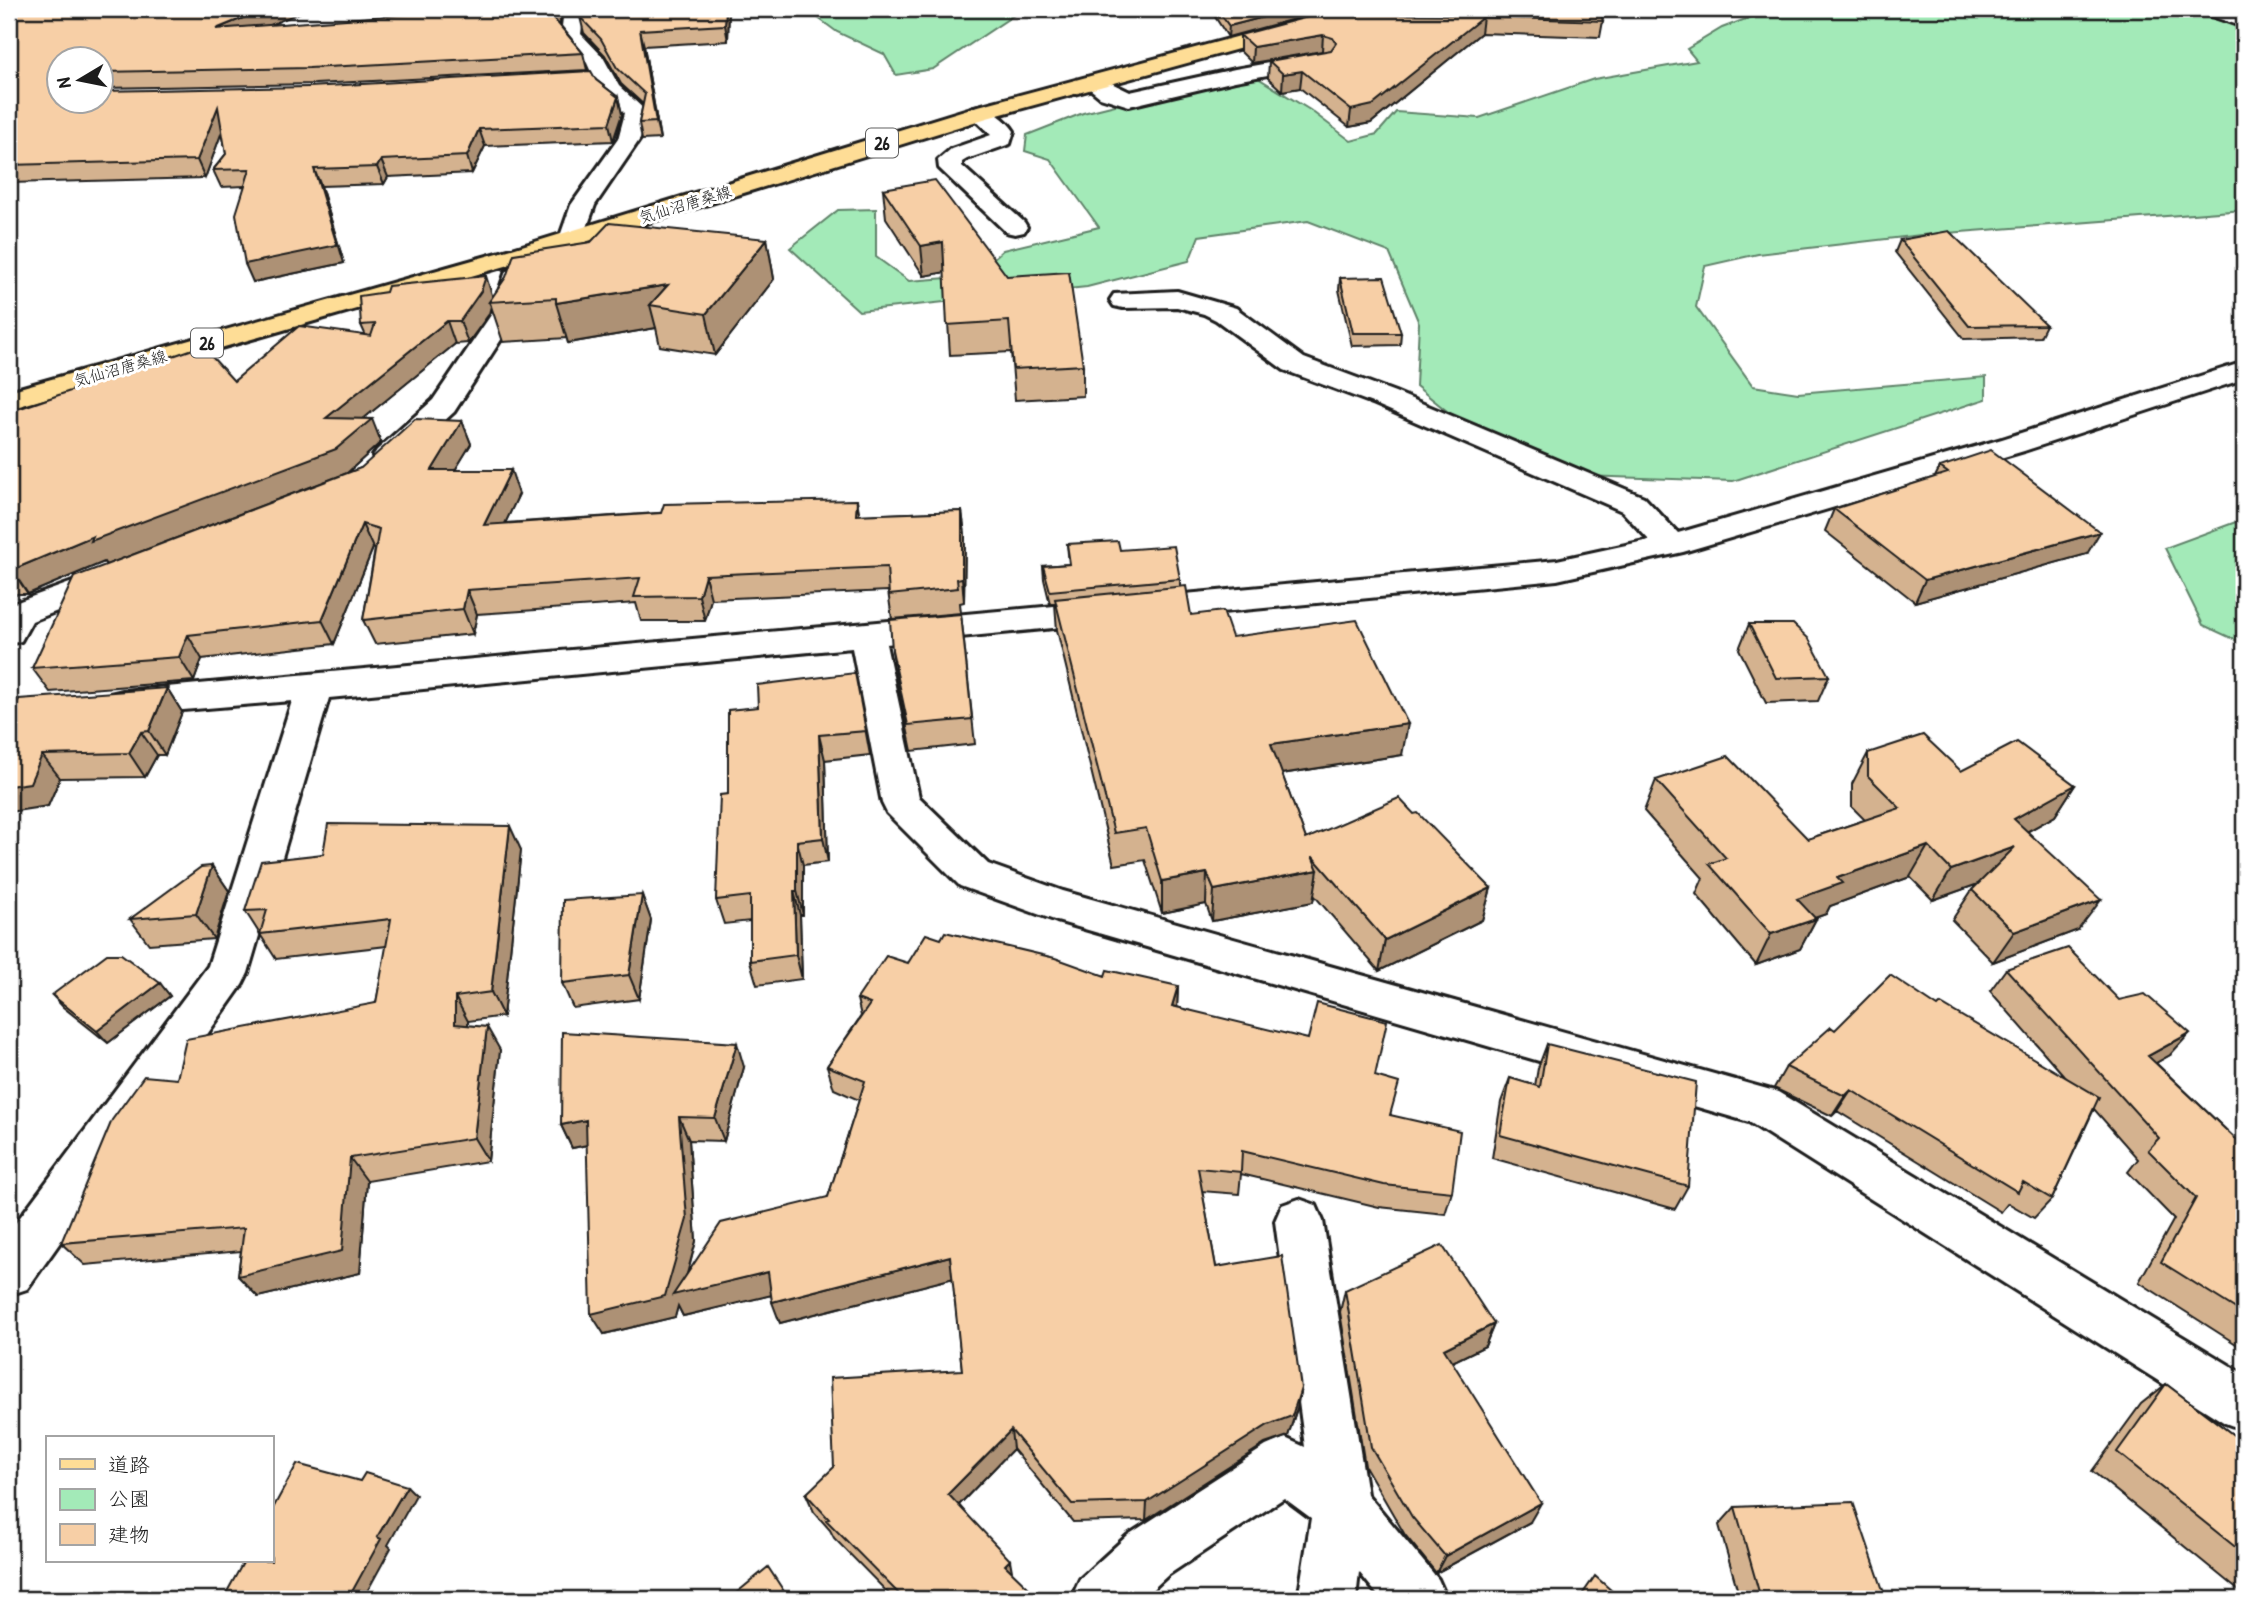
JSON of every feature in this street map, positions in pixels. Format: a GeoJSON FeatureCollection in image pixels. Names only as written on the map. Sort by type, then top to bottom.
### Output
{"type":"FeatureCollection","features":[{"type":"Feature","properties":{"kind":"main road","name":"気仙沼唐桑線"},"geometry":{"type":"LineString","coordinates":[[9,400],[565,241],[979,113],[1095,84],[1362,9]]}},
{"type":"Feature","properties":{"kind":"street"},"geometry":{"type":"LineString","coordinates":[[574,9],[571,35],[596,61],[610,89],[636,112],[629,139],[583,205],[565,241],[610,250]]}},
{"type":"Feature","properties":{"kind":"street"},"geometry":{"type":"LineString","coordinates":[[2209,9],[2244,21]]}},
{"type":"Feature","properties":{"kind":"street"},"geometry":{"type":"LineString","coordinates":[[1095,84],[1116,96],[1129,99],[1235,75],[1322,60]]}},
{"type":"Feature","properties":{"kind":"street"},"geometry":{"type":"LineString","coordinates":[[522,82],[605,78]]}},
{"type":"Feature","properties":{"kind":"street"},"geometry":{"type":"LineString","coordinates":[[979,113],[1003,131],[1002,139],[959,154],[950,160],[951,169],[1015,227]]}},
{"type":"Feature","properties":{"kind":"street"},"geometry":{"type":"LineString","coordinates":[[368,473],[444,406],[505,315],[521,254]]}},
{"type":"Feature","properties":{"kind":"street"},"geometry":{"type":"LineString","coordinates":[[1124,300],[1177,299],[1213,308],[1226,314],[1294,364],[1385,398],[1633,505],[1672,545]]}},
{"type":"Feature","properties":{"kind":"street"},"geometry":{"type":"LineString","coordinates":[[86,705],[314,687],[1557,570],[1672,545],[2012,445],[2244,370]]}},
{"type":"Feature","properties":{"kind":"street"},"geometry":{"type":"LineString","coordinates":[[9,633],[18,614],[144,565]]}},
{"type":"Feature","properties":{"kind":"street"},"geometry":{"type":"LineString","coordinates":[[867,634],[901,803],[974,875],[1057,905],[1762,1106],[2244,1404]]}},
{"type":"Feature","properties":{"kind":"street"},"geometry":{"type":"LineString","coordinates":[[9,1272],[228,973],[314,687]]}},
{"type":"Feature","properties":{"kind":"street"},"geometry":{"type":"LineString","coordinates":[[1299,1221],[1341,1506],[1328,1599]]}},
{"type":"Feature","properties":{"kind":"street"},"geometry":{"type":"LineString","coordinates":[[1100,1599],[1148,1555],[1284,1465],[1341,1506],[1418,1599]]}},
{"type":"Feature","properties":{"kind":"green space"},"geometry":{"type":"Polygon","coordinates":[[[813,9],[1023,9],[933,69],[896,75],[884,54],[837,32],[814,15],[813,9]]]}},
{"type":"Feature","properties":{"kind":"green space"},"geometry":{"type":"Polygon","coordinates":[[[1772,9],[2191,9],[2244,30],[2244,210],[1921,235],[1758,254],[1705,266],[1696,307],[1753,386],[1798,393],[1986,377],[1986,399],[1733,481],[1582,476],[1494,449],[1416,386],[1419,323],[1389,252],[1308,221],[1199,236],[1189,261],[1087,287],[859,311],[790,248],[838,210],[876,209],[876,257],[909,281],[973,276],[1003,250],[1099,227],[1050,159],[1025,151],[1027,135],[1083,113],[1115,105],[1158,101],[1214,84],[1258,78],[1310,110],[1351,141],[1377,134],[1396,112],[1479,118],[1594,79],[1697,61],[1687,49],[1722,28],[1772,9]]]}},
{"type":"Feature","properties":{"kind":"green space"},"geometry":{"type":"Polygon","coordinates":[[[2244,519],[2244,644],[2203,625],[2165,548],[2244,519]]]}},
{"type":"Feature","properties":{"kind":"building"},"geometry":{"type":"Polygon","coordinates":[[[17,9],[265,9],[216,29],[475,9],[556,9],[554,19],[583,53],[309,68],[116,72],[116,46],[46,46],[46,116],[116,116],[116,91],[309,87],[591,71],[596,80],[618,97],[609,124],[479,129],[467,156],[381,160],[377,167],[314,169],[337,245],[245,264],[236,214],[250,169],[213,170],[226,154],[218,107],[197,160],[9,165],[9,14],[17,9]]]}},
{"type":"Feature","properties":{"kind":"building"},"geometry":{"type":"Polygon","coordinates":[[[581,9],[726,9],[725,25],[640,30],[656,122],[639,123],[645,94],[617,68],[601,39],[580,17],[581,9]]]}},
{"type":"Feature","properties":{"kind":"building"},"geometry":{"type":"Polygon","coordinates":[[[1217,9],[1294,9],[1229,26],[1217,9]]]}},
{"type":"Feature","properties":{"kind":"building"},"geometry":{"type":"Polygon","coordinates":[[[1477,9],[1599,9],[1603,21],[1483,17],[1373,105],[1351,110],[1302,71],[1283,74],[1269,61],[1331,50],[1336,43],[1333,38],[1323,35],[1253,47],[1240,35],[1319,14],[1477,15],[1477,9]]]}},
{"type":"Feature","properties":{"kind":"building"},"geometry":{"type":"Polygon","coordinates":[[[935,180],[1007,276],[1069,272],[1083,365],[1013,369],[1009,321],[947,325],[943,242],[921,246],[883,189],[935,180]]]}},
{"type":"Feature","properties":{"kind":"building"},"geometry":{"type":"Polygon","coordinates":[[[609,223],[767,239],[706,314],[650,305],[668,285],[556,303],[556,298],[489,302],[506,277],[514,254],[591,242],[609,223]]]}},
{"type":"Feature","properties":{"kind":"building"},"geometry":{"type":"Polygon","coordinates":[[[1949,231],[2046,325],[1969,326],[1900,240],[1949,231]]]}},
{"type":"Feature","properties":{"kind":"building"},"geometry":{"type":"Polygon","coordinates":[[[486,276],[481,291],[460,321],[447,321],[326,418],[372,419],[336,449],[91,541],[93,536],[9,570],[9,412],[202,346],[234,381],[299,326],[371,336],[375,324],[361,325],[359,296],[386,292],[388,286],[486,276]]]}},
{"type":"Feature","properties":{"kind":"building"},"geometry":{"type":"Polygon","coordinates":[[[1384,277],[1401,333],[1353,333],[1340,278],[1384,277]]]}},
{"type":"Feature","properties":{"kind":"building"},"geometry":{"type":"Polygon","coordinates":[[[415,419],[462,421],[432,470],[511,470],[484,525],[661,513],[664,504],[857,500],[856,515],[962,511],[962,578],[957,579],[958,588],[889,595],[887,567],[705,575],[699,596],[634,597],[640,578],[467,590],[463,609],[363,620],[379,529],[362,524],[322,620],[188,635],[179,657],[32,668],[74,577],[361,468],[415,419]]]}},
{"type":"Feature","properties":{"kind":"building"},"geometry":{"type":"Polygon","coordinates":[[[1991,450],[2100,532],[1925,580],[1834,509],[1948,473],[1940,467],[1991,450]]]}},
{"type":"Feature","properties":{"kind":"building"},"geometry":{"type":"Polygon","coordinates":[[[1118,541],[1120,550],[1174,546],[1180,579],[1050,591],[1043,566],[1070,564],[1067,544],[1118,541]]]}},
{"type":"Feature","properties":{"kind":"building"},"geometry":{"type":"Polygon","coordinates":[[[1186,586],[1191,615],[1223,611],[1232,637],[1357,620],[1408,724],[1271,744],[1306,839],[1399,798],[1414,814],[1418,813],[1491,888],[1385,940],[1312,856],[1318,870],[1214,890],[1207,873],[1162,881],[1146,828],[1114,833],[1055,599],[1186,586]]]}},
{"type":"Feature","properties":{"kind":"building"},"geometry":{"type":"Polygon","coordinates":[[[961,614],[972,719],[908,725],[892,650],[890,620],[961,614]]]}},
{"type":"Feature","properties":{"kind":"building"},"geometry":{"type":"Polygon","coordinates":[[[1749,624],[1793,624],[1809,639],[1829,676],[1776,678],[1749,624]]]}},
{"type":"Feature","properties":{"kind":"building"},"geometry":{"type":"Polygon","coordinates":[[[855,673],[866,731],[819,735],[823,838],[797,841],[797,891],[794,891],[796,955],[750,961],[750,896],[716,900],[720,795],[728,794],[728,710],[758,707],[757,685],[855,673]]]}},
{"type":"Feature","properties":{"kind":"building"},"geometry":{"type":"Polygon","coordinates":[[[167,688],[149,731],[141,732],[129,753],[42,755],[30,783],[9,786],[9,717],[19,699],[167,688]]]}},
{"type":"Feature","properties":{"kind":"building"},"geometry":{"type":"Polygon","coordinates":[[[1923,735],[1961,771],[2017,742],[2075,785],[2014,819],[2101,900],[2014,932],[1972,890],[2015,847],[1951,870],[1928,846],[1837,878],[1842,883],[1797,899],[1816,919],[1771,934],[1709,864],[1726,858],[1656,780],[1728,756],[1808,839],[1900,808],[1868,776],[1868,753],[1923,735]]]}},
{"type":"Feature","properties":{"kind":"building"},"geometry":{"type":"Polygon","coordinates":[[[328,824],[510,826],[491,992],[455,997],[455,1024],[487,1027],[474,1138],[350,1158],[342,1251],[238,1276],[244,1228],[61,1243],[112,1120],[144,1076],[177,1079],[186,1039],[376,1003],[391,919],[260,934],[267,910],[245,911],[261,861],[323,854],[328,824]]]}},
{"type":"Feature","properties":{"kind":"building"},"geometry":{"type":"Polygon","coordinates":[[[212,866],[196,914],[130,919],[201,867],[212,866]]]}},
{"type":"Feature","properties":{"kind":"building"},"geometry":{"type":"Polygon","coordinates":[[[642,895],[629,975],[562,983],[563,900],[642,895]]]}},
{"type":"Feature","properties":{"kind":"building"},"geometry":{"type":"Polygon","coordinates":[[[945,932],[1055,958],[1105,976],[1107,970],[1178,986],[1172,1006],[1308,1039],[1317,1003],[1387,1021],[1375,1076],[1399,1083],[1390,1115],[1460,1131],[1452,1192],[1384,1185],[1242,1151],[1241,1172],[1198,1168],[1216,1267],[1282,1256],[1301,1388],[1292,1416],[1268,1425],[1147,1502],[1072,1504],[1011,1430],[948,1494],[1010,1560],[1005,1565],[1037,1599],[904,1599],[826,1520],[829,1519],[806,1494],[834,1467],[830,1378],[962,1370],[950,1256],[772,1302],[768,1272],[673,1295],[721,1223],[828,1197],[865,1081],[827,1066],[870,1004],[857,999],[886,956],[908,963],[926,934],[941,939],[945,932]]]}},
{"type":"Feature","properties":{"kind":"building"},"geometry":{"type":"Polygon","coordinates":[[[2068,948],[2119,1000],[2145,994],[2190,1033],[2148,1056],[2244,1147],[2244,1314],[2161,1262],[2196,1198],[2148,1150],[2159,1138],[2006,969],[2068,948]]]}},
{"type":"Feature","properties":{"kind":"building"},"geometry":{"type":"Polygon","coordinates":[[[107,954],[121,954],[160,983],[97,1031],[52,995],[107,954]]]}},
{"type":"Feature","properties":{"kind":"building"},"geometry":{"type":"Polygon","coordinates":[[[1890,975],[1938,1007],[1941,1004],[2099,1097],[2052,1199],[2023,1182],[2018,1192],[1851,1090],[1845,1096],[1786,1067],[1831,1027],[1835,1030],[1890,975]]]}},
{"type":"Feature","properties":{"kind":"building"},"geometry":{"type":"Polygon","coordinates":[[[562,1032],[737,1043],[715,1118],[679,1117],[687,1219],[665,1296],[591,1314],[586,1120],[561,1125],[562,1032]]]}},
{"type":"Feature","properties":{"kind":"building"},"geometry":{"type":"Polygon","coordinates":[[[1547,1044],[1696,1082],[1688,1186],[1500,1135],[1510,1078],[1540,1087],[1547,1044]]]}},
{"type":"Feature","properties":{"kind":"building"},"geometry":{"type":"Polygon","coordinates":[[[1442,1245],[1494,1324],[1444,1349],[1541,1503],[1445,1556],[1412,1517],[1371,1447],[1345,1290],[1442,1245]]]}},
{"type":"Feature","properties":{"kind":"building"},"geometry":{"type":"Polygon","coordinates":[[[2166,1384],[2244,1443],[2244,1554],[2117,1452],[2166,1384]]]}},
{"type":"Feature","properties":{"kind":"building"},"geometry":{"type":"Polygon","coordinates":[[[297,1464],[360,1481],[365,1473],[407,1486],[377,1537],[381,1539],[348,1599],[223,1599],[243,1562],[273,1562],[273,1508],[297,1464]]]}},
{"type":"Feature","properties":{"kind":"building"},"geometry":{"type":"Polygon","coordinates":[[[1853,1502],[1886,1599],[1761,1599],[1735,1507],[1853,1502]]]}},
{"type":"Feature","properties":{"kind":"building"},"geometry":{"type":"Polygon","coordinates":[[[768,1567],[789,1599],[729,1599],[768,1567]]]}},
{"type":"Feature","properties":{"kind":"building"},"geometry":{"type":"Polygon","coordinates":[[[1595,1576],[1621,1599],[1579,1599],[1595,1576]]]}}]}
